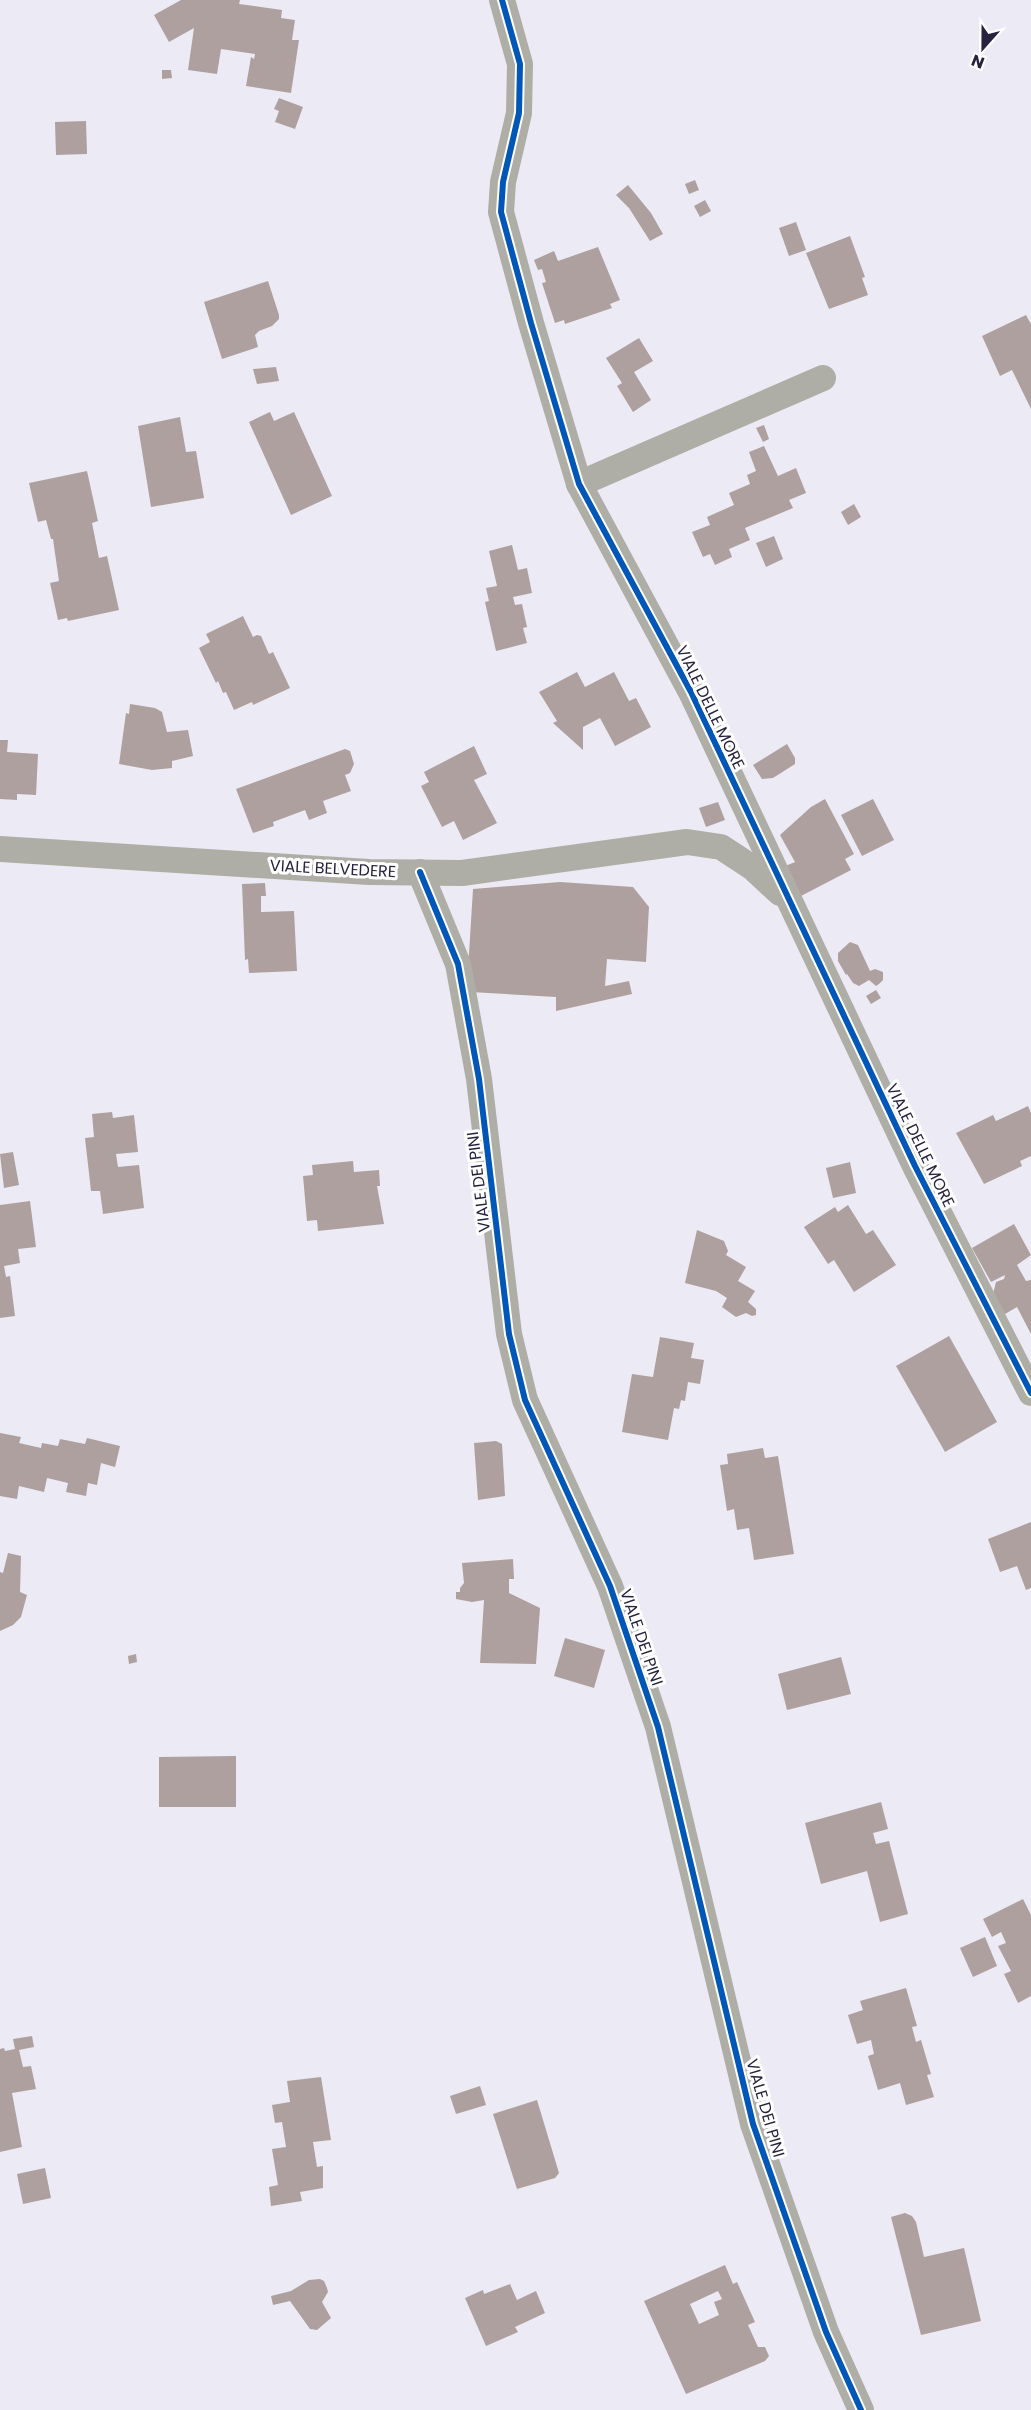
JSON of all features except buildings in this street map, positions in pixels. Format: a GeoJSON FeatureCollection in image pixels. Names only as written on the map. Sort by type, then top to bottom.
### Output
{"type":"FeatureCollection","features":[{"type":"Feature","properties":{"kind":"street","name":"VIALE DELLE MORE"},"geometry":{"type":"LineString","coordinates":[[502,0],[520,64],[519,113],[503,182],[501,212],[579,484],[691,692],[915,1166],[1031,1393]]}},
{"type":"Feature","properties":{"kind":"street"},"geometry":{"type":"LineString","coordinates":[[579,484],[823,378]]}},
{"type":"Feature","properties":{"kind":"street","name":"VIALE BELVEDERE"},"geometry":{"type":"LineString","coordinates":[[0,849],[369,872],[420,872],[481,871],[687,842],[721,847],[753,868],[790,901]]}},
{"type":"Feature","properties":{"kind":"street","name":"VIALE DEI PINI"},"geometry":{"type":"LineString","coordinates":[[420,872],[458,964],[479,1079],[509,1334],[525,1400],[610,1586],[658,1727],[753,2124],[826,2332],[861,2410]]}},
{"type":"Feature","properties":{"kind":"cycle path"},"geometry":{"type":"LineString","coordinates":[[502,0],[520,64],[519,113],[503,182],[501,212],[579,484],[691,692],[915,1166],[1031,1393]]}},
{"type":"Feature","properties":{"kind":"cycle path"},"geometry":{"type":"LineString","coordinates":[[420,872],[458,964],[479,1079],[509,1334],[525,1400],[610,1586],[658,1727],[753,2124],[826,2332],[861,2410]]}}]}
